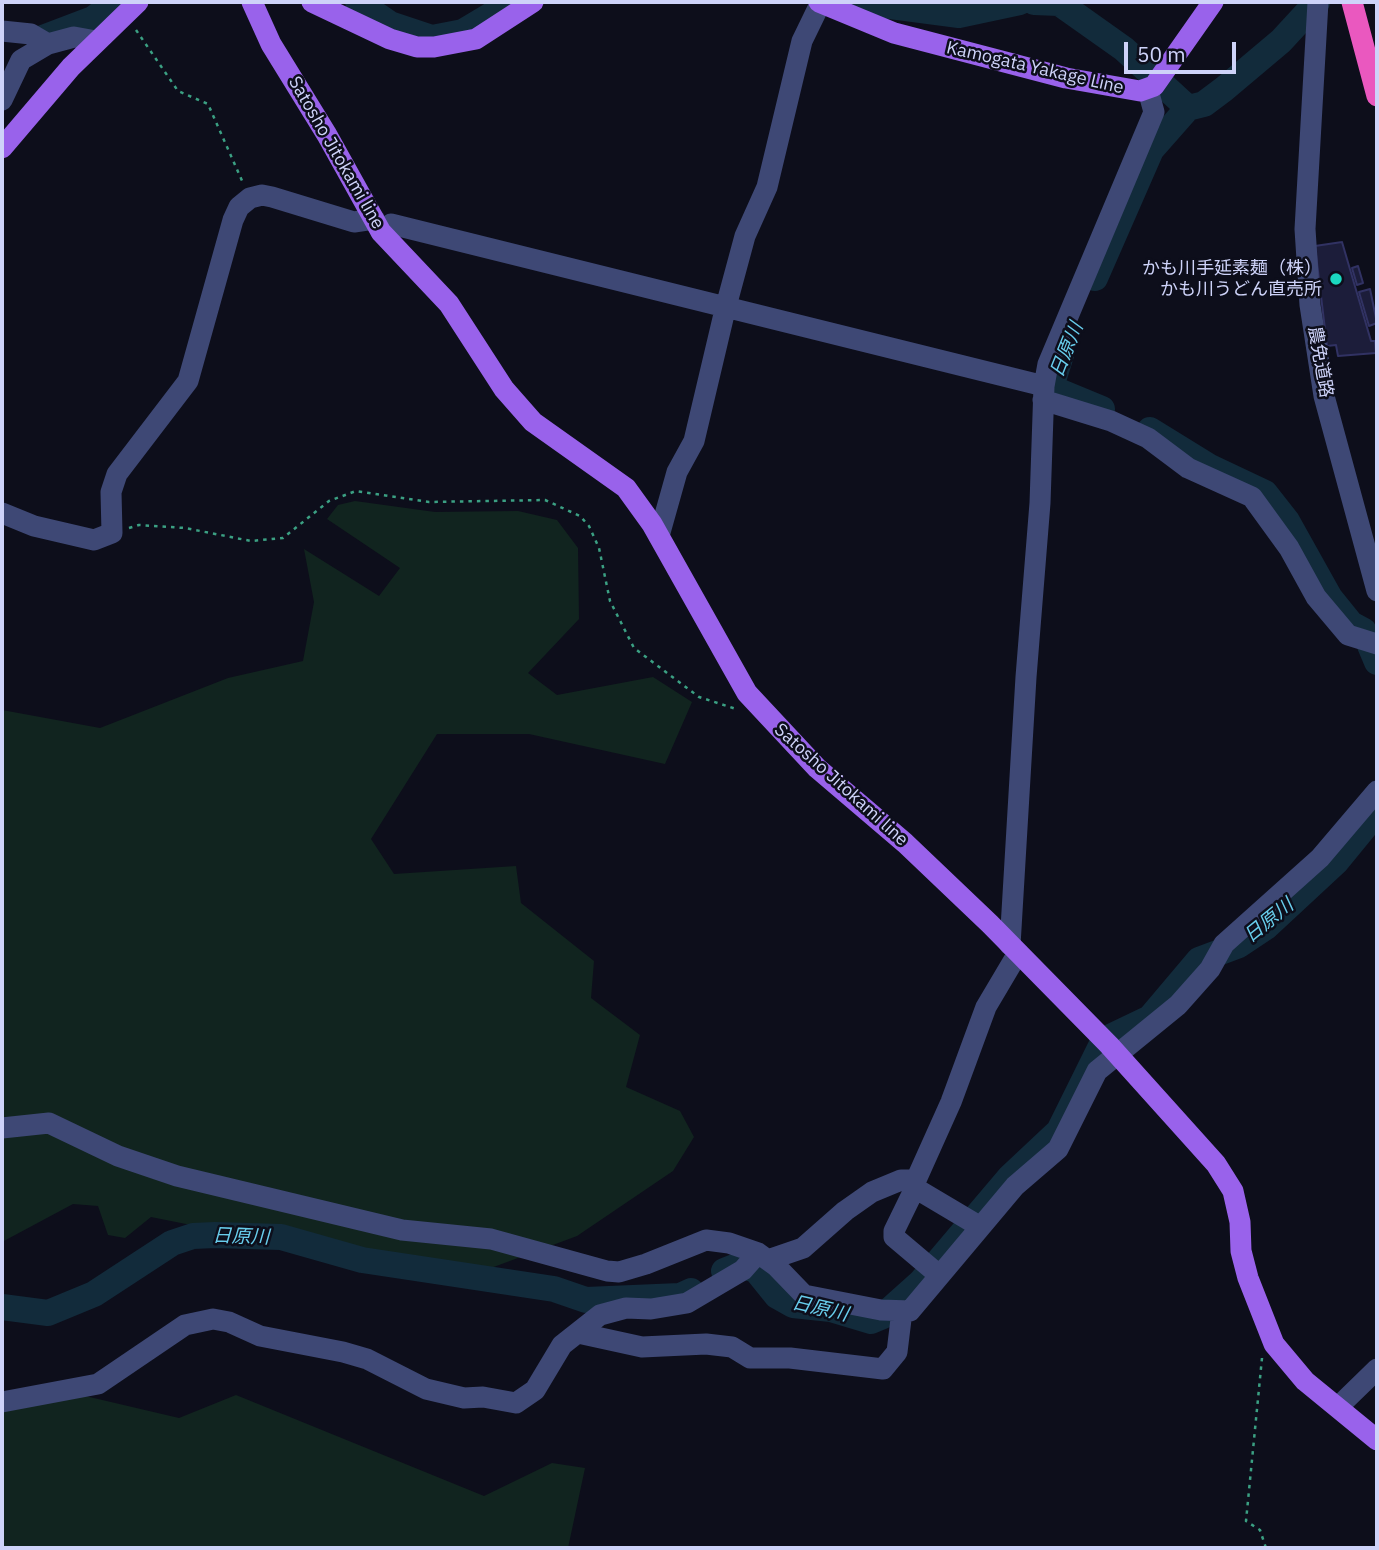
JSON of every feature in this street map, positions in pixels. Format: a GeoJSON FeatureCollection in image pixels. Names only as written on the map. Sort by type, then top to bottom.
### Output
{"type":"FeatureCollection","features":[{"type":"Feature","properties":{"kind":"highway"},"geometry":{"type":"LineString","coordinates":[[1352,2],[1377,96]]}},
{"type":"Feature","properties":{"kind":"main road","name":"Satosho Jitokami line"},"geometry":{"type":"LineString","coordinates":[[252,2],[271,44],[327,135],[378,226],[449,304],[504,389],[533,422],[626,488],[659,536],[747,693],[781,733],[864,810],[905,843],[1014,949],[1109,1045],[1216,1164],[1233,1191],[1240,1222],[1241,1251],[1248,1278],[1274,1344],[1305,1381],[1377,1440]]}},
{"type":"Feature","properties":{"kind":"main road"},"geometry":{"type":"LineString","coordinates":[[312,2],[390,39],[417,47],[434,47],[476,39],[533,2]]}},
{"type":"Feature","properties":{"kind":"main road","name":"Kamogata Yakage Line"},"geometry":{"type":"LineString","coordinates":[[820,2],[894,33],[1101,86],[1155,84]]}},
{"type":"Feature","properties":{"kind":"main road"},"geometry":{"type":"LineString","coordinates":[[1155,84],[1213,2]]}},
{"type":"Feature","properties":{"kind":"main road"},"geometry":{"type":"LineString","coordinates":[[2,148],[128,6]]}},
{"type":"Feature","properties":{"kind":"street"},"geometry":{"type":"LineString","coordinates":[[659,536],[677,472],[694,441],[745,236],[766,187],[802,41],[820,2]]}},
{"type":"Feature","properties":{"kind":"street","name":"農免道路"},"geometry":{"type":"LineString","coordinates":[[1317,12],[1305,229],[1310,305],[1324,396],[1377,591]]}},
{"type":"Feature","properties":{"kind":"street"},"geometry":{"type":"LineString","coordinates":[[2,31],[43,41],[74,37],[96,41]]}},
{"type":"Feature","properties":{"kind":"street"},"geometry":{"type":"LineString","coordinates":[[2,100],[22,60],[43,41]]}},
{"type":"Feature","properties":{"kind":"street"},"geometry":{"type":"LineString","coordinates":[[934,1271],[894,1237],[894,1231],[951,1102],[986,1007],[1014,949],[1026,677],[1040,503],[1043,393],[1048,364],[1154,112],[1155,84]]}},
{"type":"Feature","properties":{"kind":"street"},"geometry":{"type":"LineString","coordinates":[[2,513],[34,526],[94,540],[113,533],[111,492],[117,474],[188,381],[233,219],[239,208],[250,198],[262,195],[354,222],[378,226],[391,224],[1043,393],[1148,438],[1188,468],[1252,497],[1289,548],[1316,597],[1348,635],[1370,643]]}},
{"type":"Feature","properties":{"kind":"street"},"geometry":{"type":"LineString","coordinates":[[2,1128],[49,1123],[118,1156],[177,1176],[402,1230],[491,1239],[607,1271],[618,1272],[646,1264],[706,1240],[729,1243],[804,1295],[893,1311],[910,1311],[934,1271],[974,1222],[1058,1149],[1109,1045],[1148,1031],[1178,1005],[1220,952],[1320,858],[1377,791]]}},
{"type":"Feature","properties":{"kind":"street"},"geometry":{"type":"LineString","coordinates":[[2,1402],[99,1384],[185,1325],[213,1319],[229,1322],[260,1336],[367,1359],[426,1389],[464,1398],[483,1397],[516,1403],[530,1396],[562,1345],[590,1321],[612,1310],[687,1303],[755,1262],[803,1248],[872,1192],[901,1180],[916,1184],[974,1222]]}},
{"type":"Feature","properties":{"kind":"street"},"geometry":{"type":"LineString","coordinates":[[578,1333],[642,1347],[706,1344],[732,1347],[750,1358],[790,1358],[883,1368],[897,1352],[893,1311]]}},
{"type":"Feature","properties":{"kind":"street"},"geometry":{"type":"LineString","coordinates":[[1338,1407],[1377,1369]]}},
{"type":"Feature","properties":{"kind":"path"},"geometry":{"type":"LineString","coordinates":[[128,6],[178,91],[208,104],[250,198]]}},
{"type":"Feature","properties":{"kind":"path"},"geometry":{"type":"LineString","coordinates":[[113,533],[139,525],[185,528],[251,541],[283,538],[329,501],[356,491],[429,502],[545,500],[580,516],[589,526],[599,548],[610,601],[634,648],[699,697],[738,710]]}},
{"type":"Feature","properties":{"kind":"path"},"geometry":{"type":"LineString","coordinates":[[1266,1548],[1260,1530],[1246,1521],[1263,1351],[1274,1344]]}},
{"type":"Feature","properties":{"kind":"green space"},"geometry":{"type":"Polygon","coordinates":[[[355,501],[435,512],[518,511],[557,520],[578,548],[579,619],[528,673],[557,695],[653,677],[692,702],[665,764],[529,734],[437,734],[371,839],[394,874],[516,866],[521,903],[594,961],[591,998],[640,1035],[626,1087],[680,1111],[694,1137],[673,1171],[577,1236],[491,1268],[365,1249],[268,1224],[191,1225],[151,1217],[125,1238],[108,1235],[98,1206],[73,1204],[2,1242],[2,710],[100,728],[228,678],[303,661],[314,602],[304,549],[379,596],[400,568],[327,519],[338,505],[355,501]]]}},
{"type":"Feature","properties":{"kind":"green space"},"geometry":{"type":"Polygon","coordinates":[[[81,1395],[179,1418],[236,1395],[484,1496],[552,1463],[585,1468],[568,1548],[2,1548],[2,1407],[81,1395]]]}},
{"type":"Feature","properties":{"kind":"building","name":"かも川手延素麺（株） かも川うどん直売所"},"geometry":{"type":"Polygon","coordinates":[[[1342,242],[1371,341],[1375,341],[1376,353],[1338,356],[1336,345],[1327,346],[1315,246],[1342,242]]]}},
{"type":"Feature","properties":{"kind":"building"},"geometry":{"type":"Polygon","coordinates":[[[1358,266],[1363,283],[1357,285],[1352,268],[1358,266]]]}},
{"type":"Feature","properties":{"kind":"building"},"geometry":{"type":"Polygon","coordinates":[[[1370,289],[1377,323],[1369,326],[1359,292],[1370,289]]]}},
{"type":"Feature","properties":{"kind":"waterway"},"geometry":{"type":"LineString","coordinates":[[43,38],[93,19],[115,2]]}},
{"type":"Feature","properties":{"kind":"waterway"},"geometry":{"type":"LineString","coordinates":[[358,2],[390,24],[432,38],[463,32],[513,2]]}},
{"type":"Feature","properties":{"kind":"waterway"},"geometry":{"type":"LineString","coordinates":[[860,2],[959,15],[1020,2]]}},
{"type":"Feature","properties":{"kind":"waterway"},"geometry":{"type":"LineString","coordinates":[[1034,2],[1059,3],[1124,49],[1188,108]]}},
{"type":"Feature","properties":{"kind":"waterway"},"geometry":{"type":"LineString","coordinates":[[1188,108],[1204,104],[1224,89],[1281,41],[1317,2]]}},
{"type":"Feature","properties":{"kind":"waterway","name":"日原川"},"geometry":{"type":"LineString","coordinates":[[1095,278],[1151,150],[1188,108]]}},
{"type":"Feature","properties":{"kind":"waterway","name":"日原川"},"geometry":{"type":"LineString","coordinates":[[1061,355],[1052,384],[1056,390],[1102,409]]}},
{"type":"Feature","properties":{"kind":"waterway","name":"日原川"},"geometry":{"type":"LineString","coordinates":[[1150,430],[1210,467],[1265,493],[1287,521],[1330,598],[1351,624],[1364,631],[1377,662]]}},
{"type":"Feature","properties":{"kind":"waterway","name":"日原川"},"geometry":{"type":"LineString","coordinates":[[724,1271],[739,1265],[756,1270],[777,1296],[793,1305],[831,1309],[871,1321],[883,1316],[921,1282],[1010,1177],[1059,1131],[1104,1040],[1150,1018],[1199,960],[1239,945],[1266,927],[1336,862],[1377,812]]}},
{"type":"Feature","properties":{"kind":"waterway","name":"日原川"},"geometry":{"type":"LineString","coordinates":[[2,1307],[48,1313],[94,1294],[172,1243],[193,1236],[215,1235],[281,1237],[362,1260],[554,1289],[586,1300],[680,1296],[691,1291]]}},
{"type":"Feature","properties":{"kind":"place","name":"かも川手延素麺（株） かも川うどん直売所"},"geometry":{"type":"Point","coordinates":[1336,279]}}]}
